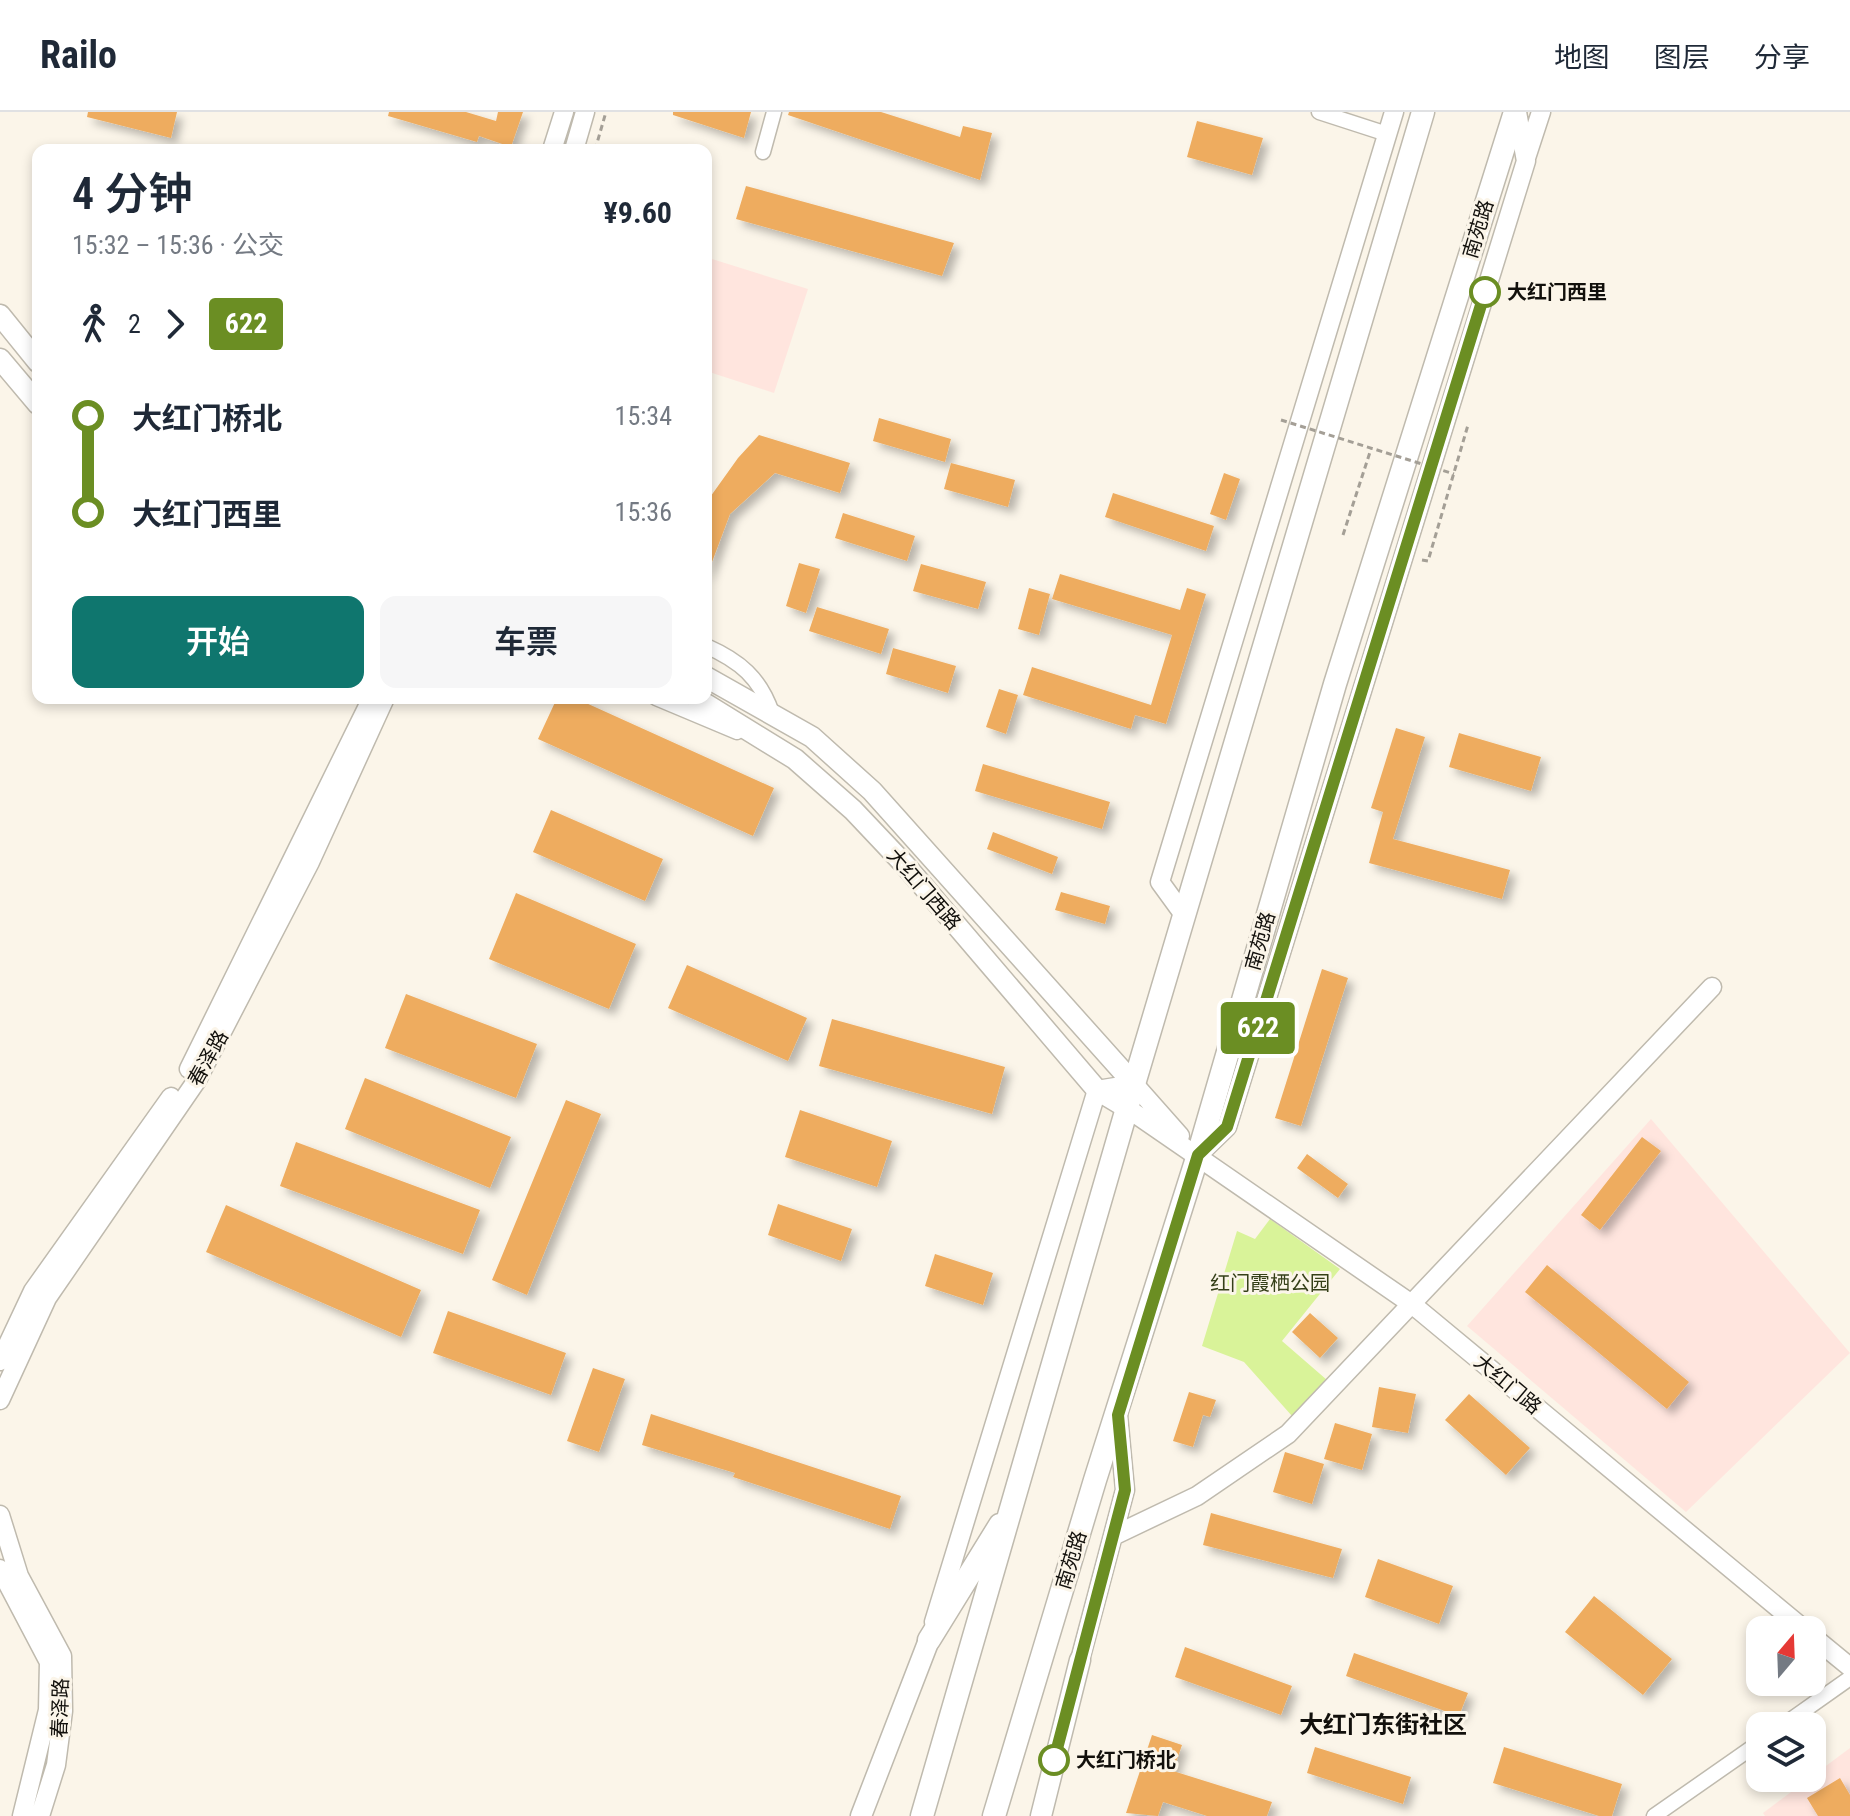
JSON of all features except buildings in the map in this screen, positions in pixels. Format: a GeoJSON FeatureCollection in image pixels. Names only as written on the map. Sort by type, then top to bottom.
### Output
{"type":"FeatureCollection","features":[{"type":"Feature","properties":{"kind":"highway"},"geometry":{"type":"LineString","coordinates":[[922,1816],[1134,1084],[1423,112]]}},
{"type":"Feature","properties":{"kind":"highway","name":"南苑路"},"geometry":{"type":"LineString","coordinates":[[994,1816],[1095,1480],[1198,1155],[1335,684],[1516,112]]}},
{"type":"Feature","properties":{"kind":"highway"},"geometry":{"type":"LineString","coordinates":[[929,1640],[1016,1500]]}},
{"type":"Feature","properties":{"kind":"main road"},"geometry":{"type":"LineString","coordinates":[[0,315],[32,355]]}},
{"type":"Feature","properties":{"kind":"main road"},"geometry":{"type":"LineString","coordinates":[[2,368],[32,398]]}},
{"type":"Feature","properties":{"kind":"main road","name":"大红门西路"},"geometry":{"type":"LineString","coordinates":[[712,680],[812,737],[872,791],[926,847],[1134,1084]]}},
{"type":"Feature","properties":{"kind":"main road","name":"大红门西路"},"geometry":{"type":"LineString","coordinates":[[706,704],[777,748],[853,810],[905,865],[1097,1090],[1127,1108]]}},
{"type":"Feature","properties":{"kind":"main road"},"geometry":{"type":"LineString","coordinates":[[861,1816],[929,1640]]}},
{"type":"Feature","properties":{"kind":"main road"},"geometry":{"type":"LineString","coordinates":[[1041,1816],[1080,1660]]}},
{"type":"Feature","properties":{"kind":"street"},"geometry":{"type":"LineString","coordinates":[[554,144],[564,112]]}},
{"type":"Feature","properties":{"kind":"street"},"geometry":{"type":"LineString","coordinates":[[576,144],[585,112]]}},
{"type":"Feature","properties":{"kind":"street"},"geometry":{"type":"LineString","coordinates":[[763,152],[774,112]]}},
{"type":"Feature","properties":{"kind":"street"},"geometry":{"type":"LineString","coordinates":[[1319,112],[1387,134]]}},
{"type":"Feature","properties":{"kind":"street"},"geometry":{"type":"LineString","coordinates":[[1184,915],[1160,882],[1394,112]]}},
{"type":"Feature","properties":{"kind":"street"},"geometry":{"type":"LineString","coordinates":[[1516,112],[1526,161]]}},
{"type":"Feature","properties":{"kind":"street"},"geometry":{"type":"LineString","coordinates":[[1198,1155],[1227,1127],[1541,112]]}},
{"type":"Feature","properties":{"kind":"street"},"geometry":{"type":"LineString","coordinates":[[1335,684],[1388,605]]}},
{"type":"Feature","properties":{"kind":"street"},"geometry":{"type":"LineString","coordinates":[[712,649],[763,686],[772,713]]}},
{"type":"Feature","properties":{"kind":"street","name":"春泽路"},"geometry":{"type":"LineString","coordinates":[[0,1361],[33,1291],[187,1074],[369,704]]}},
{"type":"Feature","properties":{"kind":"street","name":"春泽路"},"geometry":{"type":"LineString","coordinates":[[0,1400],[47,1298],[197,1080],[310,862],[382,704]]}},
{"type":"Feature","properties":{"kind":"street"},"geometry":{"type":"LineString","coordinates":[[671,704],[777,748]]}},
{"type":"Feature","properties":{"kind":"street"},"geometry":{"type":"LineString","coordinates":[[1113,1536],[1197,1496],[1288,1434],[1712,987]]}},
{"type":"Feature","properties":{"kind":"street"},"geometry":{"type":"LineString","coordinates":[[929,1640],[1097,1090],[1134,1084],[1198,1155]]}},
{"type":"Feature","properties":{"kind":"street"},"geometry":{"type":"LineString","coordinates":[[1127,1108],[1198,1155]]}},
{"type":"Feature","properties":{"kind":"street","name":"大红门路"},"geometry":{"type":"LineString","coordinates":[[1198,1155],[1413,1305],[1788,1616]]}},
{"type":"Feature","properties":{"kind":"street"},"geometry":{"type":"LineString","coordinates":[[1080,1660],[1125,1490],[1118,1415]]}},
{"type":"Feature","properties":{"kind":"street","name":"春泽路"},"geometry":{"type":"LineString","coordinates":[[0,1515],[19,1576],[62,1656],[63,1711],[56,1765],[40,1816]]}},
{"type":"Feature","properties":{"kind":"street","name":"春泽路"},"geometry":{"type":"LineString","coordinates":[[0,1569],[49,1662],[48,1710],[22,1816]]}},
{"type":"Feature","properties":{"kind":"street"},"geometry":{"type":"LineString","coordinates":[[1826,1647],[1850,1667]]}},
{"type":"Feature","properties":{"kind":"street"},"geometry":{"type":"LineString","coordinates":[[1802,1712],[1850,1678]]}},
{"type":"Feature","properties":{"kind":"street"},"geometry":{"type":"LineString","coordinates":[[1654,1816],[1746,1752]]}},
{"type":"Feature","properties":{"kind":"path"},"geometry":{"type":"LineString","coordinates":[[597,144],[606,112]]}},
{"type":"Feature","properties":{"kind":"path"},"geometry":{"type":"LineString","coordinates":[[1281,420],[1454,474]]}},
{"type":"Feature","properties":{"kind":"path"},"geometry":{"type":"LineString","coordinates":[[1428,561],[1468,425]]}},
{"type":"Feature","properties":{"kind":"path"},"geometry":{"type":"LineString","coordinates":[[1343,535],[1371,449]]}},
{"type":"Feature","properties":{"kind":"shaded area"},"geometry":{"type":"Polygon","coordinates":[[[712,259],[808,289],[774,393],[712,373],[712,259]]]}},
{"type":"Feature","properties":{"kind":"shaded area"},"geometry":{"type":"Polygon","coordinates":[[[1651,1119],[1850,1353],[1686,1512],[1467,1326],[1651,1119]]]}},
{"type":"Feature","properties":{"kind":"shaded area"},"geometry":{"type":"Polygon","coordinates":[[[1850,1748],[1850,1816],[1765,1816],[1763,1813],[1791,1792],[1826,1792],[1826,1766],[1850,1748]]]}},
{"type":"Feature","properties":{"kind":"green space","name":"红门霞栖公园"},"geometry":{"type":"Polygon","coordinates":[[[1270,1219],[1340,1269],[1282,1341],[1327,1380],[1292,1416],[1244,1362],[1202,1346],[1237,1231],[1255,1239],[1270,1219]]]}},
{"type":"Feature","properties":{"kind":"bus line","name":"622"},"geometry":{"type":"LineString","coordinates":[[1054,1760],[1125,1490],[1118,1415],[1198,1155],[1227,1127],[1485,292]]}},
{"type":"Feature","properties":{"kind":"place","name":"大红门西里"},"geometry":{"type":"Point","coordinates":[1485,292]}},
{"type":"Feature","properties":{"kind":"place","name":"大红门桥北"},"geometry":{"type":"Point","coordinates":[1054,1760]}},
{"type":"Feature","properties":{"kind":"district","name":"大红门东街社区"},"geometry":{"type":"Point","coordinates":[1383,1725]}}]}
